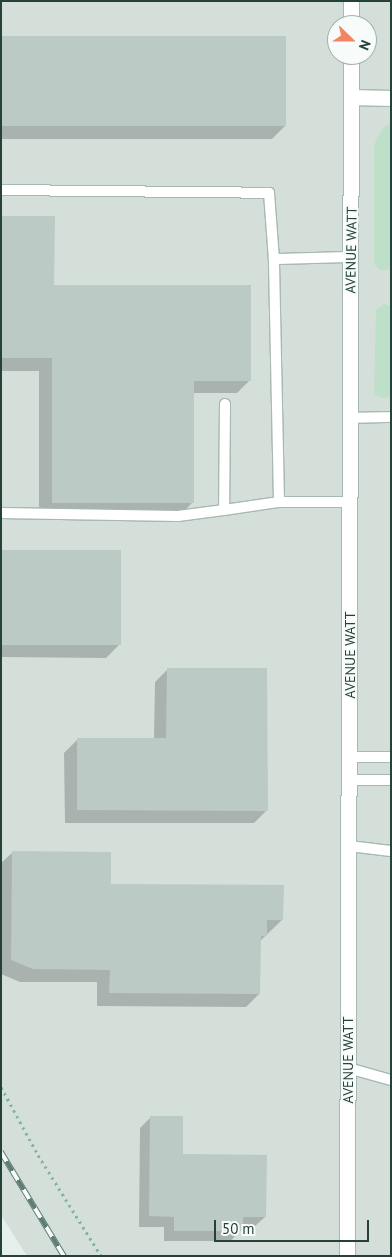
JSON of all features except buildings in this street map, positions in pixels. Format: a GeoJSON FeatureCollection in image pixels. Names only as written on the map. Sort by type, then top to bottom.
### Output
{"type":"FeatureCollection","features":[{"type":"Feature","properties":{"kind":"street"},"geometry":{"type":"LineString","coordinates":[[351,1],[351,15]]}},
{"type":"Feature","properties":{"kind":"street","name":"AVENUE WATT"},"geometry":{"type":"LineString","coordinates":[[347,1256],[351,65]]}},
{"type":"Feature","properties":{"kind":"street"},"geometry":{"type":"LineString","coordinates":[[351,97],[391,98]]}},
{"type":"Feature","properties":{"kind":"lane"},"geometry":{"type":"LineString","coordinates":[[1,190],[269,194],[274,259],[279,502]]}},
{"type":"Feature","properties":{"kind":"lane"},"geometry":{"type":"LineString","coordinates":[[274,259],[351,257]]}},
{"type":"Feature","properties":{"kind":"lane"},"geometry":{"type":"LineString","coordinates":[[224,510],[225,404]]}},
{"type":"Feature","properties":{"kind":"lane"},"geometry":{"type":"LineString","coordinates":[[350,418],[391,417]]}},
{"type":"Feature","properties":{"kind":"lane"},"geometry":{"type":"LineString","coordinates":[[1,513],[178,516],[279,502],[350,502]]}},
{"type":"Feature","properties":{"kind":"lane"},"geometry":{"type":"LineString","coordinates":[[350,757],[391,757]]}},
{"type":"Feature","properties":{"kind":"lane"},"geometry":{"type":"LineString","coordinates":[[349,780],[391,780]]}},
{"type":"Feature","properties":{"kind":"lane"},"geometry":{"type":"LineString","coordinates":[[348,846],[391,851]]}},
{"type":"Feature","properties":{"kind":"lane"},"geometry":{"type":"LineString","coordinates":[[348,1068],[391,1080]]}},
{"type":"Feature","properties":{"kind":"path"},"geometry":{"type":"LineString","coordinates":[[1,1087],[43,1163],[101,1256]]}},
{"type":"Feature","properties":{"kind":"shaded area"},"geometry":{"type":"Polygon","coordinates":[[[1,1],[391,1],[391,1256],[27,1256],[1,1215],[1,1]]]}},
{"type":"Feature","properties":{"kind":"green space"},"geometry":{"type":"Polygon","coordinates":[[[391,122],[391,270],[380,270],[374,264],[374,145],[382,129],[391,122]]]}},
{"type":"Feature","properties":{"kind":"green space"},"geometry":{"type":"Polygon","coordinates":[[[384,304],[391,306],[391,397],[383,398],[374,395],[376,310],[384,304]]]}},
{"type":"Feature","properties":{"kind":"railway"},"geometry":{"type":"LineString","coordinates":[[1,1152],[64,1256]]}}]}
